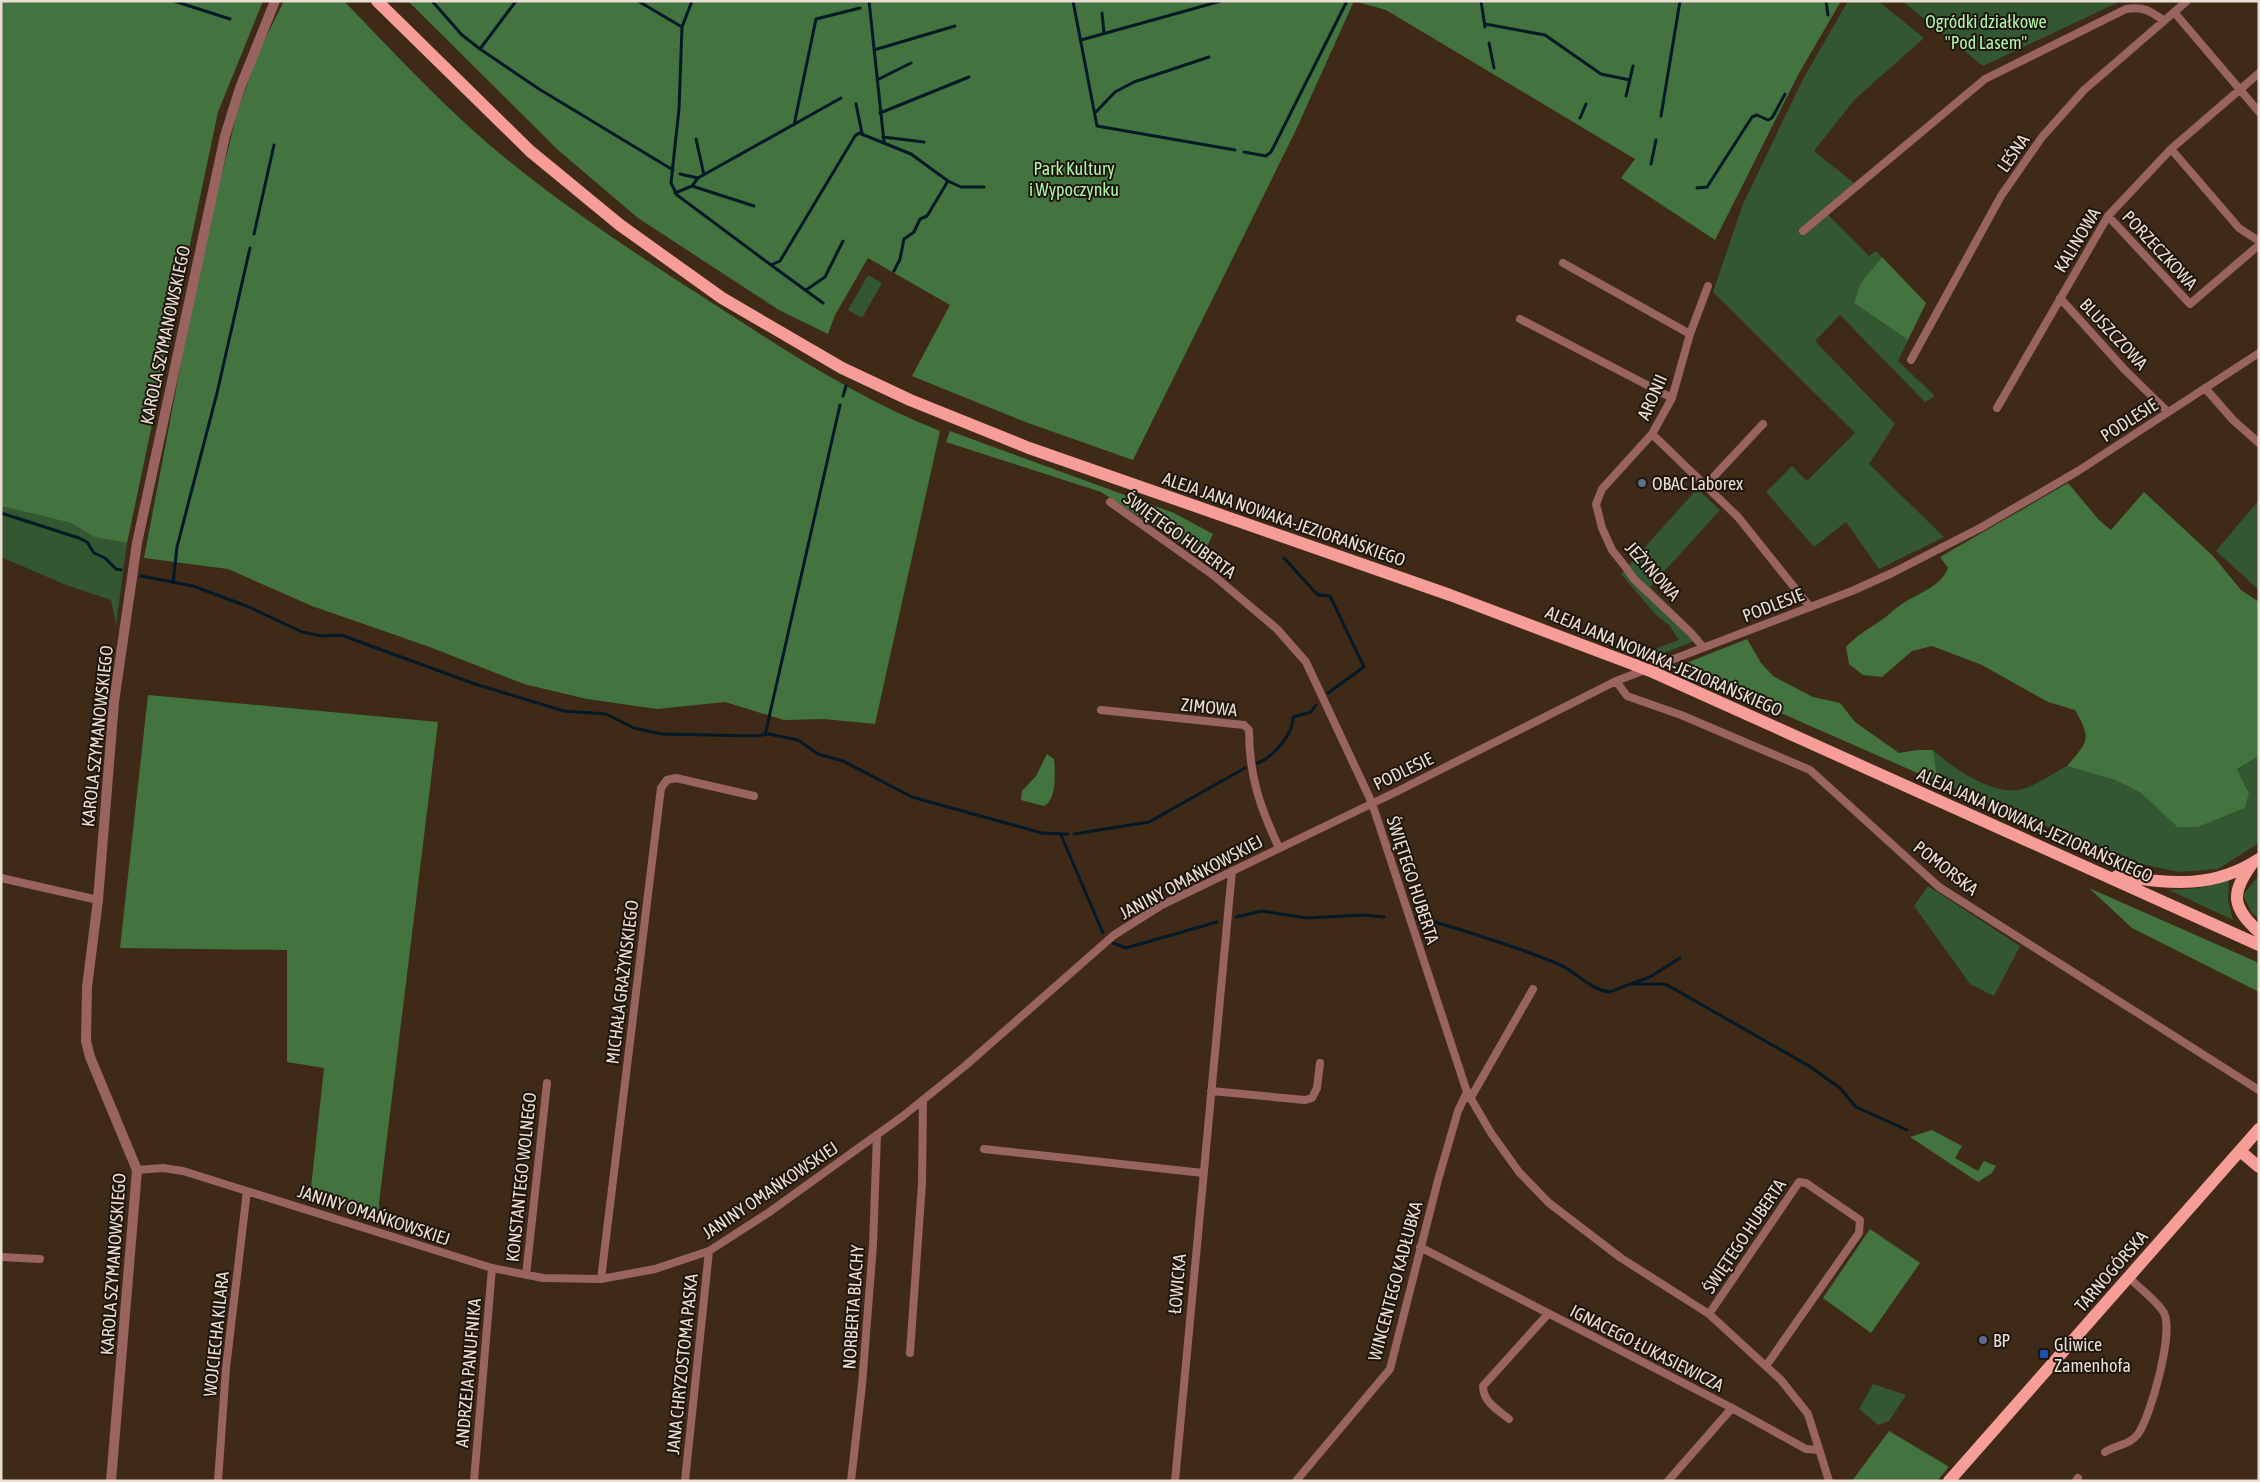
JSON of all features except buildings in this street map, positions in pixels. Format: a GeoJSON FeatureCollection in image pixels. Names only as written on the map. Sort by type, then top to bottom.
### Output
{"type":"FeatureCollection","features":[{"type":"Feature","properties":{"kind":"main road","name":"ALEJA JANA NOWAKA-JEZIORAŃSKIEGO"},"geometry":{"type":"LineString","coordinates":[[377,1],[530,151],[605,214],[654,252],[722,298],[842,368],[918,404],[1029,448],[1541,628],[1655,673],[2259,945]]}},
{"type":"Feature","properties":{"kind":"main road"},"geometry":{"type":"LineString","coordinates":[[2102,874],[2172,884],[2193,883],[2214,879],[2256,861]]}},
{"type":"Feature","properties":{"kind":"main road"},"geometry":{"type":"LineString","coordinates":[[2256,861],[2240,880],[2236,897],[2238,907],[2246,920],[2259,932]]}},
{"type":"Feature","properties":{"kind":"main road","name":"TARNOGÓRSKA"},"geometry":{"type":"LineString","coordinates":[[1949,1481],[2259,1129]]}},
{"type":"Feature","properties":{"kind":"main road"},"geometry":{"type":"LineString","coordinates":[[2240,1151],[2259,1167]]}},
{"type":"Feature","properties":{"kind":"street","name":"KAROLA SZYMANOWSKIEGO"},"geometry":{"type":"LineString","coordinates":[[111,1481],[137,1170],[127,1140],[95,1072],[86,1041],[86,995],[98,900],[114,702],[137,543],[225,136],[240,88],[275,1]]}},
{"type":"Feature","properties":{"kind":"street","name":"LEŚNA"},"geometry":{"type":"LineString","coordinates":[[1911,360],[2001,196],[2042,137],[2084,90],[2187,1]]}},
{"type":"Feature","properties":{"kind":"street"},"geometry":{"type":"LineString","coordinates":[[1804,230],[1985,79],[2126,9],[2138,7],[2148,9],[2164,21]]}},
{"type":"Feature","properties":{"kind":"street"},"geometry":{"type":"LineString","coordinates":[[2174,12],[2259,112]]}},
{"type":"Feature","properties":{"kind":"street","name":"KALINOWA"},"geometry":{"type":"LineString","coordinates":[[1997,408],[2108,216],[2171,149],[2259,73]]}},
{"type":"Feature","properties":{"kind":"street"},"geometry":{"type":"LineString","coordinates":[[2171,149],[2239,228],[2259,241]]}},
{"type":"Feature","properties":{"kind":"street","name":"PORZECZKOWA"},"geometry":{"type":"LineString","coordinates":[[2108,216],[2190,304],[2259,245]]}},
{"type":"Feature","properties":{"kind":"street"},"geometry":{"type":"LineString","coordinates":[[1563,263],[1690,334]]}},
{"type":"Feature","properties":{"kind":"street","name":"ARONII"},"geometry":{"type":"LineString","coordinates":[[1596,504],[1602,489],[1652,434],[1672,398],[1690,334],[1708,286]]}},
{"type":"Feature","properties":{"kind":"street","name":"BLUSZCZOWA"},"geometry":{"type":"LineString","coordinates":[[2060,298],[2125,370],[2168,412]]}},
{"type":"Feature","properties":{"kind":"street"},"geometry":{"type":"LineString","coordinates":[[1520,319],[1672,398]]}},
{"type":"Feature","properties":{"kind":"street","name":"PODLESIE"},"geometry":{"type":"LineString","coordinates":[[1279,848],[1616,681],[1810,607],[1884,576],[1980,528],[2078,471],[2259,353]]}},
{"type":"Feature","properties":{"kind":"street"},"geometry":{"type":"LineString","coordinates":[[2205,388],[2233,420],[2259,443]]}},
{"type":"Feature","properties":{"kind":"street"},"geometry":{"type":"LineString","coordinates":[[1705,486],[1763,424]]}},
{"type":"Feature","properties":{"kind":"street"},"geometry":{"type":"LineString","coordinates":[[1652,434],[1738,517],[1810,607]]}},
{"type":"Feature","properties":{"kind":"street","name":"ŚWIĘTEGO HUBERTA"},"geometry":{"type":"LineString","coordinates":[[1110,502],[1213,575],[1292,643],[1310,669],[1372,803],[1468,1095],[1491,1133],[1519,1172],[1549,1203],[1621,1258],[1709,1314],[1781,1380],[1808,1414],[1829,1481]]}},
{"type":"Feature","properties":{"kind":"street","name":"JEŻYNOWA"},"geometry":{"type":"LineString","coordinates":[[1596,504],[1602,528],[1612,550],[1634,578],[1703,647]]}},
{"type":"Feature","properties":{"kind":"street","name":"POMORSKA"},"geometry":{"type":"LineString","coordinates":[[1616,681],[1627,696],[1682,715],[1810,770],[1939,887],[2259,1090]]}},
{"type":"Feature","properties":{"kind":"street","name":"ZIMOWA"},"geometry":{"type":"LineString","coordinates":[[1101,710],[1244,725],[1249,730],[1250,768],[1256,790],[1279,848]]}},
{"type":"Feature","properties":{"kind":"street","name":"MICHAŁA GRAŻYŃSKIEGO"},"geometry":{"type":"LineString","coordinates":[[600,1279],[661,788],[667,780],[676,778],[754,796]]}},
{"type":"Feature","properties":{"kind":"street","name":"JANINY OMAŃKOWSKIEJ"},"geometry":{"type":"LineString","coordinates":[[137,1170],[163,1168],[183,1170],[492,1268],[526,1275],[543,1278],[600,1279],[655,1270],[709,1251],[768,1213],[876,1135],[965,1066],[1114,935],[1160,906],[1279,848]]}},
{"type":"Feature","properties":{"kind":"street","name":"ŁOWICKA"},"geometry":{"type":"LineString","coordinates":[[1175,1481],[1232,871]]}},
{"type":"Feature","properties":{"kind":"street"},"geometry":{"type":"LineString","coordinates":[[1,878],[98,900]]}},
{"type":"Feature","properties":{"kind":"street"},"geometry":{"type":"LineString","coordinates":[[1468,1095],[1533,989]]}},
{"type":"Feature","properties":{"kind":"street"},"geometry":{"type":"LineString","coordinates":[[1211,1091],[1304,1100],[1312,1098],[1317,1088],[1320,1063]]}},
{"type":"Feature","properties":{"kind":"street","name":"KONSTANTEGO WOLNEGO"},"geometry":{"type":"LineString","coordinates":[[526,1275],[547,1083]]}},
{"type":"Feature","properties":{"kind":"street","name":"WINCENTEGO KADŁUBKA"},"geometry":{"type":"LineString","coordinates":[[1296,1481],[1390,1369],[1420,1247],[1450,1137],[1468,1095]]}},
{"type":"Feature","properties":{"kind":"street"},"geometry":{"type":"LineString","coordinates":[[910,1353],[922,1184],[923,1100]]}},
{"type":"Feature","properties":{"kind":"street","name":"NORBERTA BLACHY"},"geometry":{"type":"LineString","coordinates":[[851,1481],[862,1385],[873,1245],[876,1135]]}},
{"type":"Feature","properties":{"kind":"street"},"geometry":{"type":"LineString","coordinates":[[984,1149],[1203,1173]]}},
{"type":"Feature","properties":{"kind":"street","name":"ŚWIĘTEGO HUBERTA"},"geometry":{"type":"LineString","coordinates":[[1709,1314],[1800,1182],[1806,1183],[1860,1220],[1859,1232],[1766,1366]]}},
{"type":"Feature","properties":{"kind":"street","name":"WOJCIECHA KILARA"},"geometry":{"type":"LineString","coordinates":[[218,1481],[226,1368],[247,1191]]}},
{"type":"Feature","properties":{"kind":"street","name":"IGNACEGO ŁUKASIEWICZA"},"geometry":{"type":"LineString","coordinates":[[1420,1247],[1732,1408],[1806,1449],[1818,1450]]}},
{"type":"Feature","properties":{"kind":"street","name":"JANA CHRYZOSTOMA PASKA"},"geometry":{"type":"LineString","coordinates":[[685,1481],[709,1251]]}},
{"type":"Feature","properties":{"kind":"street"},"geometry":{"type":"LineString","coordinates":[[1,1257],[40,1259]]}},
{"type":"Feature","properties":{"kind":"street","name":"ANDRZEJA PANUFNIKA"},"geometry":{"type":"LineString","coordinates":[[474,1481],[492,1268]]}},
{"type":"Feature","properties":{"kind":"street"},"geometry":{"type":"LineString","coordinates":[[2105,1452],[2113,1447],[2132,1442],[2139,1434],[2151,1406],[2161,1368],[2168,1328],[2163,1312],[2129,1277]]}},
{"type":"Feature","properties":{"kind":"street","name":"IGNACEGO ŁUKASIEWICZA"},"geometry":{"type":"LineString","coordinates":[[1509,1419],[1487,1401],[1483,1394],[1483,1386],[1548,1314]]}},
{"type":"Feature","properties":{"kind":"street","name":"IGNACEGO ŁUKASIEWICZA"},"geometry":{"type":"LineString","coordinates":[[1668,1481],[1732,1408]]}},
{"type":"Feature","properties":{"kind":"green space"},"geometry":{"type":"Polygon","coordinates":[[[1,1],[263,1],[218,112],[127,543],[94,537],[71,523],[1,506],[1,1]]]}},
{"type":"Feature","properties":{"kind":"green space"},"geometry":{"type":"Polygon","coordinates":[[[284,1],[344,1],[467,125],[514,166],[573,210],[664,272],[804,362],[884,406],[940,431],[875,724],[824,719],[784,720],[725,702],[657,709],[587,699],[524,684],[427,646],[312,606],[228,569],[144,558],[200,263],[237,113],[259,51],[284,1]]]}},
{"type":"Feature","properties":{"kind":"green space","name":"Park Kultury i Wypoczynku"},"geometry":{"type":"Polygon","coordinates":[[[408,1],[1354,1],[1295,132],[1133,460],[1028,423],[912,376],[950,305],[868,258],[835,315],[828,334],[779,310],[638,218],[558,150],[408,1]]]}},
{"type":"Feature","properties":{"kind":"green space"},"geometry":{"type":"Polygon","coordinates":[[[1354,1],[1841,1],[1798,75],[1715,240],[1621,178],[1635,159],[1386,10],[1354,1]]]}},
{"type":"Feature","properties":{"kind":"green space"},"geometry":{"type":"Polygon","coordinates":[[[1848,1],[1878,1],[1924,38],[1854,100],[1814,151],[1854,183],[1827,214],[1869,256],[1876,251],[1882,257],[1860,284],[1854,303],[1908,340],[1898,361],[1935,396],[1925,402],[1840,315],[1815,341],[1895,424],[1869,464],[1944,537],[1879,569],[1846,522],[1814,547],[1766,492],[1792,466],[1807,481],[1855,433],[1713,292],[1743,204],[1803,79],[1848,1]]]}},
{"type":"Feature","properties":{"kind":"green space","name":"Ogródki działkowe \"Pod Lasem\""},"geometry":{"type":"Polygon","coordinates":[[[1902,1],[2121,1],[1983,66],[1902,1]]]}},
{"type":"Feature","properties":{"kind":"green space"},"geometry":{"type":"Polygon","coordinates":[[[1882,257],[1926,303],[1908,340],[1854,303],[1860,284],[1882,257]]]}},
{"type":"Feature","properties":{"kind":"green space"},"geometry":{"type":"Polygon","coordinates":[[[868,275],[882,283],[862,318],[848,310],[868,275]]]}},
{"type":"Feature","properties":{"kind":"green space"},"geometry":{"type":"Polygon","coordinates":[[[950,431],[1174,513],[1213,534],[1202,557],[1101,492],[946,442],[950,431]]]}},
{"type":"Feature","properties":{"kind":"green space"},"geometry":{"type":"Polygon","coordinates":[[[2068,483],[2099,520],[2111,530],[2144,492],[2213,556],[2241,590],[2259,602],[2259,756],[2237,769],[2249,793],[2245,808],[2198,827],[2177,827],[2141,793],[2115,780],[2067,766],[2080,751],[2085,740],[2084,728],[2075,710],[2048,702],[1982,665],[1932,646],[1912,651],[1882,677],[1863,675],[1849,664],[1846,647],[1850,643],[1899,606],[1935,585],[1945,575],[1948,568],[1940,557],[2068,483]]]}},
{"type":"Feature","properties":{"kind":"green space"},"geometry":{"type":"Polygon","coordinates":[[[1697,489],[1720,510],[1650,587],[1702,638],[1651,658],[1647,652],[1679,640],[1669,625],[1656,615],[1621,574],[1697,489]]]}},
{"type":"Feature","properties":{"kind":"green space"},"geometry":{"type":"Polygon","coordinates":[[[2259,500],[2259,590],[2216,551],[2259,500]]]}},
{"type":"Feature","properties":{"kind":"green space"},"geometry":{"type":"Polygon","coordinates":[[[1,506],[71,523],[94,537],[127,543],[116,625],[111,600],[66,585],[1,557],[1,506]]]}},
{"type":"Feature","properties":{"kind":"green space"},"geometry":{"type":"Polygon","coordinates":[[[1747,639],[1761,663],[1773,676],[1813,697],[1840,703],[1855,722],[1899,753],[1933,750],[1938,782],[1676,667],[1747,639]]]}},
{"type":"Feature","properties":{"kind":"green space"},"geometry":{"type":"Polygon","coordinates":[[[148,695],[438,722],[379,1203],[380,1225],[311,1188],[324,1068],[287,1062],[287,950],[120,948],[148,695]]]}},
{"type":"Feature","properties":{"kind":"green space"},"geometry":{"type":"Polygon","coordinates":[[[1933,750],[1951,765],[1972,778],[1995,788],[2007,790],[2024,789],[2067,766],[2115,780],[2141,793],[2177,827],[2198,827],[2245,808],[2249,792],[2237,769],[2259,756],[2259,843],[2218,869],[2179,872],[2137,863],[1938,782],[1933,750]]]}},
{"type":"Feature","properties":{"kind":"green space"},"geometry":{"type":"Polygon","coordinates":[[[1047,754],[1054,759],[1054,785],[1051,798],[1044,806],[1021,800],[1022,791],[1036,776],[1047,754]]]}},
{"type":"Feature","properties":{"kind":"green space"},"geometry":{"type":"Polygon","coordinates":[[[2259,875],[2259,919],[2252,913],[2243,895],[2259,875]]]}},
{"type":"Feature","properties":{"kind":"green space"},"geometry":{"type":"Polygon","coordinates":[[[2229,880],[2228,900],[2233,920],[2169,890],[2200,888],[2229,880]]]}},
{"type":"Feature","properties":{"kind":"green space"},"geometry":{"type":"Polygon","coordinates":[[[1928,886],[2020,946],[1994,996],[1970,984],[1914,906],[1928,886]]]}},
{"type":"Feature","properties":{"kind":"green space"},"geometry":{"type":"Polygon","coordinates":[[[2089,888],[2259,963],[2259,992],[2132,928],[2089,888]]]}},
{"type":"Feature","properties":{"kind":"green space"},"geometry":{"type":"Polygon","coordinates":[[[1932,1130],[1962,1146],[1955,1158],[1978,1171],[1984,1161],[1996,1166],[1992,1173],[1978,1182],[1910,1137],[1932,1130]]]}},
{"type":"Feature","properties":{"kind":"green space"},"geometry":{"type":"Polygon","coordinates":[[[1870,1229],[1920,1263],[1871,1333],[1823,1298],[1870,1229]]]}},
{"type":"Feature","properties":{"kind":"green space"},"geometry":{"type":"Polygon","coordinates":[[[1873,1384],[1906,1395],[1889,1421],[1878,1425],[1859,1409],[1873,1384]]]}},
{"type":"Feature","properties":{"kind":"green space"},"geometry":{"type":"Polygon","coordinates":[[[1889,1431],[1949,1467],[1937,1481],[1852,1481],[1889,1431]]]}},
{"type":"Feature","properties":{"kind":"waterway"},"geometry":{"type":"LineString","coordinates":[[174,1],[230,19]]}},
{"type":"Feature","properties":{"kind":"waterway"},"geometry":{"type":"LineString","coordinates":[[432,1],[462,35],[480,49],[539,89],[673,170]]}},
{"type":"Feature","properties":{"kind":"waterway"},"geometry":{"type":"LineString","coordinates":[[480,49],[516,1]]}},
{"type":"Feature","properties":{"kind":"waterway"},"geometry":{"type":"LineString","coordinates":[[638,1],[682,27],[679,109],[671,183],[677,195],[771,265],[780,261],[855,136],[859,133],[911,154],[948,181],[961,187],[984,187]]}},
{"type":"Feature","properties":{"kind":"waterway"},"geometry":{"type":"LineString","coordinates":[[682,27],[692,1]]}},
{"type":"Feature","properties":{"kind":"waterway"},"geometry":{"type":"LineString","coordinates":[[869,1],[884,142]]}},
{"type":"Feature","properties":{"kind":"waterway"},"geometry":{"type":"LineString","coordinates":[[1073,1],[1097,126],[1235,150]]}},
{"type":"Feature","properties":{"kind":"waterway"},"geometry":{"type":"LineString","coordinates":[[1081,40],[1221,1]]}},
{"type":"Feature","properties":{"kind":"waterway"},"geometry":{"type":"LineString","coordinates":[[1244,152],[1266,156],[1271,152],[1347,1]]}},
{"type":"Feature","properties":{"kind":"waterway"},"geometry":{"type":"LineString","coordinates":[[1481,1],[1485,27]]}},
{"type":"Feature","properties":{"kind":"waterway"},"geometry":{"type":"LineString","coordinates":[[1661,116],[1680,1]]}},
{"type":"Feature","properties":{"kind":"waterway"},"geometry":{"type":"LineString","coordinates":[[1826,1],[1828,15]]}},
{"type":"Feature","properties":{"kind":"waterway"},"geometry":{"type":"LineString","coordinates":[[794,125],[816,19],[860,8]]}},
{"type":"Feature","properties":{"kind":"waterway"},"geometry":{"type":"LineString","coordinates":[[1102,13],[1104,33]]}},
{"type":"Feature","properties":{"kind":"waterway"},"geometry":{"type":"LineString","coordinates":[[1485,24],[1545,35],[1601,74],[1630,80]]}},
{"type":"Feature","properties":{"kind":"waterway"},"geometry":{"type":"LineString","coordinates":[[874,50],[955,26]]}},
{"type":"Feature","properties":{"kind":"waterway"},"geometry":{"type":"LineString","coordinates":[[1489,43],[1494,68]]}},
{"type":"Feature","properties":{"kind":"waterway"},"geometry":{"type":"LineString","coordinates":[[1095,113],[1115,92],[1134,82],[1209,57]]}},
{"type":"Feature","properties":{"kind":"waterway"},"geometry":{"type":"LineString","coordinates":[[877,80],[911,63]]}},
{"type":"Feature","properties":{"kind":"waterway"},"geometry":{"type":"LineString","coordinates":[[1626,96],[1633,66]]}},
{"type":"Feature","properties":{"kind":"waterway"},"geometry":{"type":"LineString","coordinates":[[880,113],[969,77]]}},
{"type":"Feature","properties":{"kind":"waterway"},"geometry":{"type":"LineString","coordinates":[[1697,188],[1707,187],[1752,117],[1757,115],[1768,120],[1772,118],[1785,94]]}},
{"type":"Feature","properties":{"kind":"waterway"},"geometry":{"type":"LineString","coordinates":[[675,193],[692,186],[698,178],[841,98]]}},
{"type":"Feature","properties":{"kind":"waterway"},"geometry":{"type":"LineString","coordinates":[[856,104],[862,133]]}},
{"type":"Feature","properties":{"kind":"waterway"},"geometry":{"type":"LineString","coordinates":[[1580,118],[1586,104]]}},
{"type":"Feature","properties":{"kind":"waterway"},"geometry":{"type":"LineString","coordinates":[[883,137],[924,142]]}},
{"type":"Feature","properties":{"kind":"waterway"},"geometry":{"type":"LineString","coordinates":[[696,139],[704,175]]}},
{"type":"Feature","properties":{"kind":"waterway"},"geometry":{"type":"LineString","coordinates":[[1651,164],[1656,140]]}},
{"type":"Feature","properties":{"kind":"waterway"},"geometry":{"type":"LineString","coordinates":[[254,234],[274,145]]}},
{"type":"Feature","properties":{"kind":"waterway"},"geometry":{"type":"LineString","coordinates":[[680,174],[698,178]]}},
{"type":"Feature","properties":{"kind":"waterway"},"geometry":{"type":"LineString","coordinates":[[894,271],[900,259],[904,239],[914,232],[920,219],[927,216],[948,181]]}},
{"type":"Feature","properties":{"kind":"waterway"},"geometry":{"type":"LineString","coordinates":[[692,186],[754,206]]}},
{"type":"Feature","properties":{"kind":"waterway"},"geometry":{"type":"LineString","coordinates":[[806,290],[825,277],[843,241]]}},
{"type":"Feature","properties":{"kind":"waterway"},"geometry":{"type":"LineString","coordinates":[[173,583],[177,547],[217,393],[250,248]]}},
{"type":"Feature","properties":{"kind":"waterway"},"geometry":{"type":"LineString","coordinates":[[771,265],[823,303]]}},
{"type":"Feature","properties":{"kind":"waterway"},"geometry":{"type":"LineString","coordinates":[[843,396],[846,386]]}},
{"type":"Feature","properties":{"kind":"waterway"},"geometry":{"type":"LineString","coordinates":[[765,735],[840,405]]}},
{"type":"Feature","properties":{"kind":"waterway"},"geometry":{"type":"LineString","coordinates":[[1,513],[79,538],[87,542],[94,553],[105,558],[116,569],[121,570]]}},
{"type":"Feature","properties":{"kind":"waterway"},"geometry":{"type":"LineString","coordinates":[[1284,558],[1315,592],[1319,595],[1330,596],[1364,667],[1328,693]]}},
{"type":"Feature","properties":{"kind":"waterway"},"geometry":{"type":"LineString","coordinates":[[141,576],[193,586],[249,607],[302,632],[322,636],[341,635],[475,684],[564,711],[606,714],[634,728],[662,734],[755,736],[769,734],[798,740],[818,754],[843,761],[912,797],[1042,833],[1068,834]]}},
{"type":"Feature","properties":{"kind":"waterway"},"geometry":{"type":"LineString","coordinates":[[1257,763],[1263,761],[1275,751],[1286,738],[1293,717],[1311,712],[1316,705]]}},
{"type":"Feature","properties":{"kind":"waterway"},"geometry":{"type":"LineString","coordinates":[[1074,834],[1149,822],[1245,768]]}},
{"type":"Feature","properties":{"kind":"waterway"},"geometry":{"type":"LineString","coordinates":[[1061,835],[1103,933]]}},
{"type":"Feature","properties":{"kind":"waterway"},"geometry":{"type":"LineString","coordinates":[[1236,917],[1262,911],[1307,918],[1363,915],[1384,917]]}},
{"type":"Feature","properties":{"kind":"waterway"},"geometry":{"type":"LineString","coordinates":[[1416,918],[1422,918],[1540,956],[1563,966],[1595,987],[1609,992],[1650,977],[1680,958]]}},
{"type":"Feature","properties":{"kind":"waterway"},"geometry":{"type":"LineString","coordinates":[[1113,943],[1126,948],[1217,922]]}},
{"type":"Feature","properties":{"kind":"waterway"},"geometry":{"type":"LineString","coordinates":[[1633,984],[1664,984],[1669,986],[1809,1066],[1840,1088],[1856,1107],[1907,1130]]}},
{"type":"Feature","properties":{"kind":"place","name":"OBAC Laborex"},"geometry":{"type":"Point","coordinates":[1642,483]}},
{"type":"Feature","properties":{"kind":"place","name":"BP"},"geometry":{"type":"Point","coordinates":[1983,1340]}},
{"type":"Feature","properties":{"kind":"place","name":"Gliwice Zamenhofa"},"geometry":{"type":"Point","coordinates":[2044,1354]}}]}
